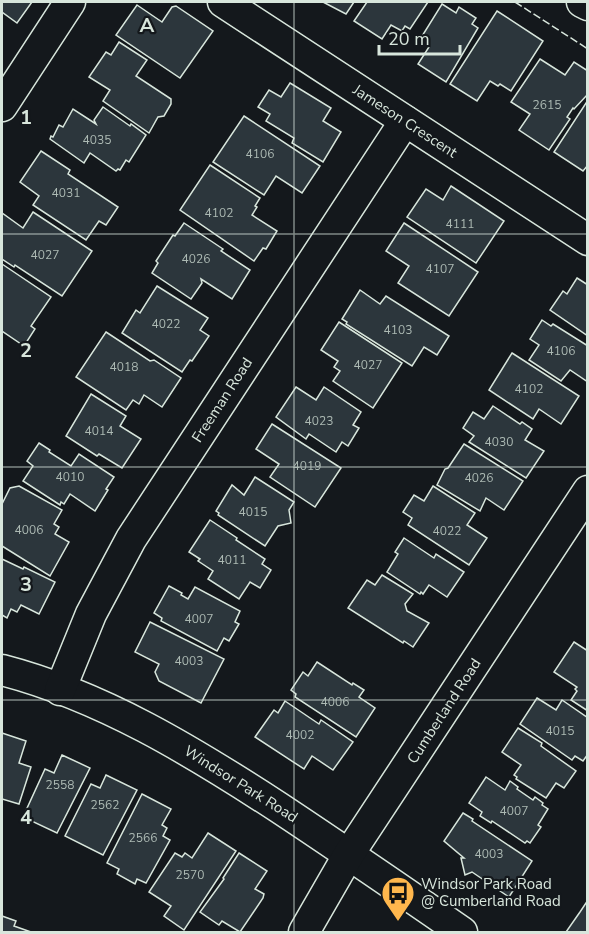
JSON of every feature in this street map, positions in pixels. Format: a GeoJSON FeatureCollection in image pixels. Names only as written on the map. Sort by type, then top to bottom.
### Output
{"type":"FeatureCollection","features":[{"type":"Feature","properties":{"kind":"street"},"geometry":{"type":"LineString","coordinates":[[2,106],[70,2]]}},
{"type":"Feature","properties":{"kind":"street","name":"Jameson Crescent"},"geometry":{"type":"LineString","coordinates":[[223,2],[588,240]]}},
{"type":"Feature","properties":{"kind":"street"},"geometry":{"type":"LineString","coordinates":[[582,2],[588,5]]}},
{"type":"Feature","properties":{"kind":"street","name":"Freeman Road"},"geometry":{"type":"LineString","coordinates":[[60,690],[91,614],[131,539],[405,121]]}},
{"type":"Feature","properties":{"kind":"street","name":"Cumberland Road"},"geometry":{"type":"LineString","coordinates":[[304,933],[349,854],[588,491]]}},
{"type":"Feature","properties":{"kind":"street","name":"Windsor Park Road"},"geometry":{"type":"LineString","coordinates":[[2,670],[60,690],[131,720],[176,744],[216,767],[349,854],[462,933]]}},
{"type":"Feature","properties":{"kind":"building"},"geometry":{"type":"Polygon","coordinates":[[[2,2],[32,2],[17,23],[2,12],[2,2]]]}},
{"type":"Feature","properties":{"kind":"building"},"geometry":{"type":"Polygon","coordinates":[[[323,2],[354,2],[346,14],[323,2]]]}},
{"type":"Feature","properties":{"kind":"building"},"geometry":{"type":"Polygon","coordinates":[[[367,2],[428,2],[410,29],[405,26],[402,31],[391,25],[382,39],[354,21],[367,2]]]}},
{"type":"Feature","properties":{"kind":"building"},"geometry":{"type":"Polygon","coordinates":[[[442,4],[456,13],[459,7],[476,18],[472,24],[478,28],[446,82],[418,64],[429,47],[419,41],[442,4]]]}},
{"type":"Feature","properties":{"kind":"building"},"geometry":{"type":"Polygon","coordinates":[[[137,5],[162,22],[172,7],[176,6],[213,31],[180,78],[116,35],[137,5]]]}},
{"type":"Feature","properties":{"kind":"building"},"geometry":{"type":"Polygon","coordinates":[[[497,11],[543,41],[511,91],[490,81],[477,101],[450,84],[497,11]]]}},
{"type":"Feature","properties":{"kind":"building"},"geometry":{"type":"Polygon","coordinates":[[[119,42],[147,60],[136,76],[171,99],[171,104],[164,116],[158,117],[149,133],[103,101],[110,90],[89,77],[106,52],[111,55],[119,42]]]}},
{"type":"Feature","properties":{"kind":"building"},"geometry":{"type":"Polygon","coordinates":[[[540,59],[565,75],[574,62],[588,71],[588,94],[573,108],[567,117],[570,119],[549,150],[519,130],[530,114],[511,102],[540,59]]]}},
{"type":"Feature","properties":{"kind":"building"},"geometry":{"type":"Polygon","coordinates":[[[290,83],[331,108],[323,121],[341,132],[323,162],[292,143],[294,138],[266,121],[270,114],[258,107],[269,90],[281,97],[290,83]]]}},
{"type":"Feature","properties":{"kind":"building"},"geometry":{"type":"Polygon","coordinates":[[[588,100],[588,165],[583,171],[554,152],[588,100]]]}},
{"type":"Feature","properties":{"kind":"building"},"geometry":{"type":"Polygon","coordinates":[[[103,107],[146,135],[129,162],[126,160],[120,170],[116,171],[90,153],[84,163],[50,139],[59,125],[63,127],[73,109],[96,124],[94,120],[103,107]]]}},
{"type":"Feature","properties":{"kind":"building"},"geometry":{"type":"Polygon","coordinates":[[[244,116],[320,166],[302,193],[276,176],[264,195],[213,162],[244,116]]]}},
{"type":"Feature","properties":{"kind":"building"},"geometry":{"type":"Polygon","coordinates":[[[41,151],[70,170],[68,174],[118,207],[106,225],[99,221],[86,240],[33,205],[39,196],[20,182],[41,151]]]}},
{"type":"Feature","properties":{"kind":"building"},"geometry":{"type":"Polygon","coordinates":[[[210,165],[260,198],[252,215],[277,231],[266,249],[263,248],[254,261],[180,210],[210,165]]]}},
{"type":"Feature","properties":{"kind":"building"},"geometry":{"type":"Polygon","coordinates":[[[451,186],[504,221],[476,263],[407,217],[426,189],[443,200],[451,186]]]}},
{"type":"Feature","properties":{"kind":"building"},"geometry":{"type":"Polygon","coordinates":[[[33,212],[92,251],[62,296],[2,259],[2,213],[23,228],[33,212]]]}},
{"type":"Feature","properties":{"kind":"building"},"geometry":{"type":"Polygon","coordinates":[[[184,223],[250,270],[232,299],[201,279],[202,283],[191,299],[152,273],[158,263],[156,261],[184,223]]]}},
{"type":"Feature","properties":{"kind":"building"},"geometry":{"type":"Polygon","coordinates":[[[404,223],[478,272],[449,316],[398,283],[409,266],[386,251],[404,223]]]}},
{"type":"Feature","properties":{"kind":"building"},"geometry":{"type":"Polygon","coordinates":[[[2,264],[51,297],[31,326],[35,329],[24,346],[2,331],[2,264]]]}},
{"type":"Feature","properties":{"kind":"building"},"geometry":{"type":"Polygon","coordinates":[[[577,278],[588,285],[588,336],[550,310],[563,291],[567,294],[577,278]]]}},
{"type":"Feature","properties":{"kind":"building"},"geometry":{"type":"Polygon","coordinates":[[[157,286],[208,318],[200,330],[209,336],[182,372],[122,333],[136,310],[140,313],[157,286]]]}},
{"type":"Feature","properties":{"kind":"building"},"geometry":{"type":"Polygon","coordinates":[[[360,290],[380,304],[386,296],[449,336],[437,355],[424,347],[412,366],[346,324],[347,322],[342,319],[360,290]]]}},
{"type":"Feature","properties":{"kind":"building"},"geometry":{"type":"Polygon","coordinates":[[[542,320],[551,326],[553,324],[588,346],[588,382],[570,370],[561,381],[529,360],[539,345],[530,339],[542,320]]]}},
{"type":"Feature","properties":{"kind":"building"},"geometry":{"type":"Polygon","coordinates":[[[339,322],[402,363],[373,408],[333,381],[340,371],[334,367],[338,361],[321,350],[339,322]]]}},
{"type":"Feature","properties":{"kind":"building"},"geometry":{"type":"Polygon","coordinates":[[[106,332],[181,378],[162,407],[144,395],[139,404],[133,400],[126,410],[76,377],[106,332]]]}},
{"type":"Feature","properties":{"kind":"building"},"geometry":{"type":"Polygon","coordinates":[[[512,353],[579,396],[561,424],[539,409],[533,419],[489,390],[512,353]]]}},
{"type":"Feature","properties":{"kind":"building"},"geometry":{"type":"Polygon","coordinates":[[[296,387],[316,400],[324,387],[361,412],[353,425],[359,428],[348,446],[342,442],[336,452],[309,434],[306,439],[276,417],[296,387]]]}},
{"type":"Feature","properties":{"kind":"building"},"geometry":{"type":"Polygon","coordinates":[[[91,394],[126,416],[120,426],[141,439],[122,468],[99,454],[97,456],[66,436],[91,394]]]}},
{"type":"Feature","properties":{"kind":"building"},"geometry":{"type":"Polygon","coordinates":[[[493,406],[532,429],[525,440],[544,451],[526,478],[469,442],[474,436],[463,428],[473,412],[484,419],[493,406]]]}},
{"type":"Feature","properties":{"kind":"building"},"geometry":{"type":"Polygon","coordinates":[[[272,424],[341,468],[315,507],[270,477],[279,464],[256,449],[272,424]]]}},
{"type":"Feature","properties":{"kind":"building"},"geometry":{"type":"Polygon","coordinates":[[[39,443],[71,466],[79,454],[114,477],[95,511],[70,494],[64,504],[61,502],[60,505],[23,481],[33,466],[27,461],[39,443]]]}},
{"type":"Feature","properties":{"kind":"building"},"geometry":{"type":"Polygon","coordinates":[[[464,444],[523,481],[504,510],[486,498],[480,511],[437,485],[445,469],[464,444]]]}},
{"type":"Feature","properties":{"kind":"building"},"geometry":{"type":"Polygon","coordinates":[[[255,477],[294,502],[289,510],[291,523],[278,526],[265,546],[218,515],[216,511],[232,485],[244,495],[255,477]]]}},
{"type":"Feature","properties":{"kind":"building"},"geometry":{"type":"Polygon","coordinates":[[[19,486],[62,510],[54,524],[59,527],[55,534],[69,542],[50,576],[2,546],[2,504],[10,488],[19,486]]]}},
{"type":"Feature","properties":{"kind":"building"},"geometry":{"type":"Polygon","coordinates":[[[433,486],[475,513],[467,525],[487,538],[469,565],[408,525],[412,518],[403,512],[414,495],[424,501],[433,486]]]}},
{"type":"Feature","properties":{"kind":"building"},"geometry":{"type":"Polygon","coordinates":[[[210,520],[265,559],[262,564],[271,570],[260,588],[250,582],[239,599],[208,579],[213,571],[189,552],[210,520]]]}},
{"type":"Feature","properties":{"kind":"building"},"geometry":{"type":"Polygon","coordinates":[[[404,538],[434,558],[436,554],[464,572],[447,597],[429,585],[423,594],[421,592],[420,594],[387,572],[404,538]]]}},
{"type":"Feature","properties":{"kind":"building"},"geometry":{"type":"Polygon","coordinates":[[[2,559],[55,582],[39,614],[21,605],[17,612],[11,609],[7,618],[2,615],[2,559]]]}},
{"type":"Feature","properties":{"kind":"building"},"geometry":{"type":"Polygon","coordinates":[[[382,575],[413,594],[405,604],[407,611],[429,623],[413,647],[348,608],[367,580],[375,585],[382,575]]]}},
{"type":"Feature","properties":{"kind":"building"},"geometry":{"type":"Polygon","coordinates":[[[169,586],[188,599],[195,587],[240,611],[235,622],[239,624],[229,641],[224,638],[217,651],[161,621],[162,618],[154,613],[169,586]]]}},
{"type":"Feature","properties":{"kind":"building"},"geometry":{"type":"Polygon","coordinates":[[[150,622],[224,659],[201,703],[159,681],[155,672],[159,664],[135,652],[150,622]]]}},
{"type":"Feature","properties":{"kind":"building"},"geometry":{"type":"Polygon","coordinates":[[[574,642],[588,651],[588,711],[571,700],[577,687],[554,672],[574,642]]]}},
{"type":"Feature","properties":{"kind":"building"},"geometry":{"type":"Polygon","coordinates":[[[317,662],[352,685],[353,683],[364,690],[359,697],[375,708],[356,737],[295,697],[296,694],[291,690],[303,672],[308,676],[317,662]]]}},
{"type":"Feature","properties":{"kind":"building"},"geometry":{"type":"Polygon","coordinates":[[[537,698],[556,710],[562,700],[588,718],[588,754],[583,761],[575,756],[572,760],[520,724],[537,698]]]}},
{"type":"Feature","properties":{"kind":"building"},"geometry":{"type":"Polygon","coordinates":[[[285,701],[319,724],[321,720],[353,742],[333,770],[312,756],[304,769],[255,737],[274,710],[278,713],[285,701]]]}},
{"type":"Feature","properties":{"kind":"building"},"geometry":{"type":"Polygon","coordinates":[[[518,728],[542,743],[541,746],[576,771],[564,788],[556,783],[546,798],[516,779],[514,775],[521,765],[502,752],[518,728]]]}},
{"type":"Feature","properties":{"kind":"building"},"geometry":{"type":"Polygon","coordinates":[[[2,733],[26,741],[19,763],[31,767],[19,804],[2,799],[2,733]]]}},
{"type":"Feature","properties":{"kind":"building"},"geometry":{"type":"Polygon","coordinates":[[[62,755],[90,768],[57,833],[23,817],[45,769],[54,773],[62,755]]]}},
{"type":"Feature","properties":{"kind":"building"},"geometry":{"type":"Polygon","coordinates":[[[106,775],[137,790],[103,855],[65,836],[91,784],[100,788],[106,775]]]}},
{"type":"Feature","properties":{"kind":"building"},"geometry":{"type":"Polygon","coordinates":[[[486,777],[505,790],[510,781],[518,787],[517,789],[533,800],[535,797],[548,809],[538,825],[541,827],[530,843],[527,841],[525,843],[492,821],[491,823],[480,816],[482,812],[469,803],[486,777]]]}},
{"type":"Feature","properties":{"kind":"building"},"geometry":{"type":"Polygon","coordinates":[[[142,794],[171,809],[162,825],[167,828],[163,836],[170,840],[146,883],[137,879],[135,884],[117,874],[119,869],[107,863],[142,794]]]}},
{"type":"Feature","properties":{"kind":"building"},"geometry":{"type":"Polygon","coordinates":[[[463,813],[532,861],[509,897],[472,872],[465,875],[461,858],[464,858],[444,841],[463,813]]]}},
{"type":"Feature","properties":{"kind":"building"},"geometry":{"type":"Polygon","coordinates":[[[208,833],[236,851],[184,930],[164,916],[171,906],[149,892],[175,853],[182,857],[185,853],[192,858],[208,833]]]}},
{"type":"Feature","properties":{"kind":"building"},"geometry":{"type":"Polygon","coordinates":[[[239,853],[267,871],[255,889],[264,894],[263,898],[240,932],[222,921],[219,925],[200,912],[224,879],[239,853]]]}},
{"type":"Feature","properties":{"kind":"building"},"geometry":{"type":"Polygon","coordinates":[[[588,900],[588,932],[566,932],[580,912],[588,900]]]}},
{"type":"Feature","properties":{"kind":"building"},"geometry":{"type":"Polygon","coordinates":[[[2,916],[16,921],[14,926],[31,932],[2,932],[2,916]]]}},
{"type":"Feature","properties":{"kind":"fence"},"geometry":{"type":"LineString","coordinates":[[515,2],[588,49]]}},
{"type":"Feature","properties":{"kind":"place","name":"Windsor Park Road @ Cumberland Road"},"geometry":{"type":"Point","coordinates":[398,922]}}]}
